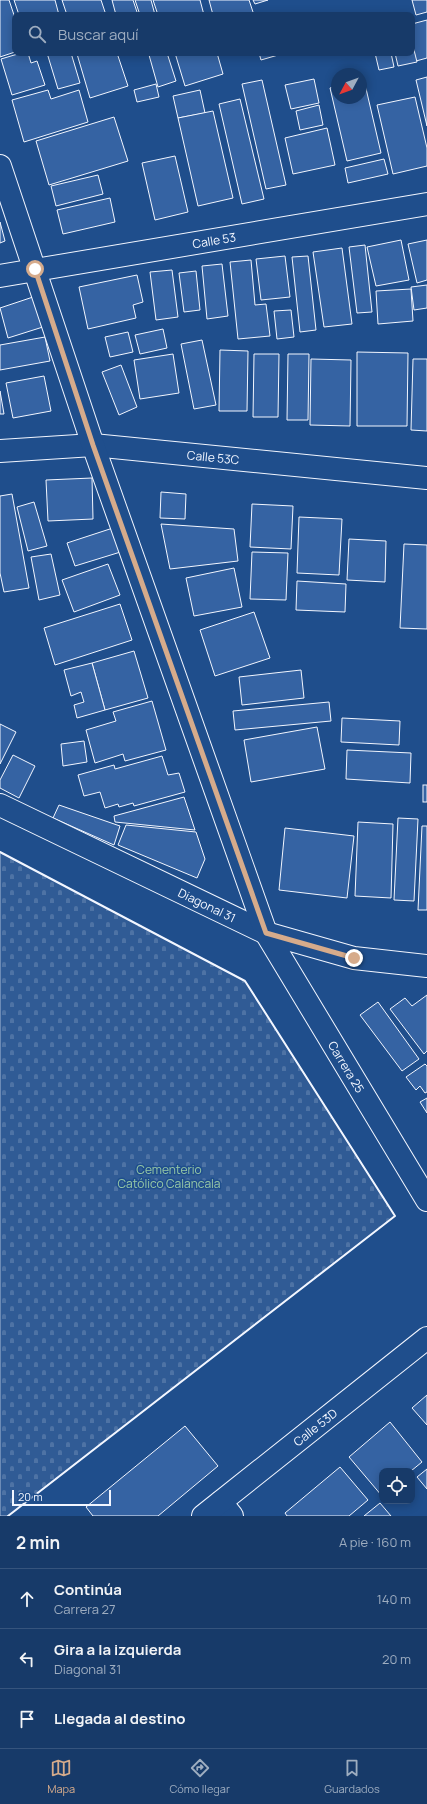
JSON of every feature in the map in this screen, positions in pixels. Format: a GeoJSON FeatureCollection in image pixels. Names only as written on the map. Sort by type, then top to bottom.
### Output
{"type":"FeatureCollection","features":[{"type":"Feature","properties":{"kind":"street","name":"Carrera 25"},"geometry":{"type":"LineString","coordinates":[[0,166],[93,445],[266,933],[427,1200]]}},
{"type":"Feature","properties":{"kind":"street","name":"Calle 53"},"geometry":{"type":"LineString","coordinates":[[0,276],[427,204]]}},
{"type":"Feature","properties":{"kind":"street","name":"Calle 53C"},"geometry":{"type":"LineString","coordinates":[[0,451],[93,445],[427,478]]}},
{"type":"Feature","properties":{"kind":"street","name":"Diagonal 31"},"geometry":{"type":"LineString","coordinates":[[0,805],[266,933],[354,958],[427,966]]}},
{"type":"Feature","properties":{"kind":"street","name":"Calle 53D"},"geometry":{"type":"LineString","coordinates":[[203,1516],[227,1509],[427,1338]]}},
{"type":"Feature","properties":{"kind":"green space","name":"Cementerio Católico Calancala"},"geometry":{"type":"Polygon","coordinates":[[[0,852],[245,981],[395,1216],[8,1516],[0,1516],[0,852]]]}},
{"type":"Feature","properties":{"kind":"building"},"geometry":{"type":"Polygon","coordinates":[[[0,0],[9,0],[13,12],[12,53],[0,57],[0,0]]]}},
{"type":"Feature","properties":{"kind":"building"},"geometry":{"type":"Polygon","coordinates":[[[14,0],[55,0],[58,12],[18,12],[14,0]]]}},
{"type":"Feature","properties":{"kind":"building"},"geometry":{"type":"Polygon","coordinates":[[[62,0],[101,0],[105,12],[66,12],[62,0]]]}},
{"type":"Feature","properties":{"kind":"building"},"geometry":{"type":"Polygon","coordinates":[[[112,0],[133,0],[137,12],[115,12],[112,0]]]}},
{"type":"Feature","properties":{"kind":"building"},"geometry":{"type":"Polygon","coordinates":[[[135,0],[151,0],[154,12],[139,12],[135,0]]]}},
{"type":"Feature","properties":{"kind":"building"},"geometry":{"type":"Polygon","coordinates":[[[153,0],[200,0],[203,12],[157,12],[153,0]]]}},
{"type":"Feature","properties":{"kind":"building"},"geometry":{"type":"Polygon","coordinates":[[[209,0],[249,0],[253,12],[212,12],[209,0]]]}},
{"type":"Feature","properties":{"kind":"building"},"geometry":{"type":"Polygon","coordinates":[[[253,0],[268,0],[255,4],[253,0]]]}},
{"type":"Feature","properties":{"kind":"building"},"geometry":{"type":"Polygon","coordinates":[[[412,0],[427,0],[427,12],[416,15],[412,0]]]}},
{"type":"Feature","properties":{"kind":"building"},"geometry":{"type":"Polygon","coordinates":[[[427,20],[427,58],[416,61],[415,56],[415,23],[427,20]]]}},
{"type":"Feature","properties":{"kind":"building"},"geometry":{"type":"Polygon","coordinates":[[[415,54],[417,62],[398,66],[396,56],[415,56],[415,54]]]}},
{"type":"Feature","properties":{"kind":"building"},"geometry":{"type":"Polygon","coordinates":[[[12,56],[29,56],[31,63],[37,61],[45,85],[12,95],[1,59],[12,56]]]}},
{"type":"Feature","properties":{"kind":"building"},"geometry":{"type":"Polygon","coordinates":[[[48,56],[72,56],[80,83],[58,89],[48,56]]]}},
{"type":"Feature","properties":{"kind":"building"},"geometry":{"type":"Polygon","coordinates":[[[78,56],[118,56],[128,86],[90,98],[78,56]]]}},
{"type":"Feature","properties":{"kind":"building"},"geometry":{"type":"Polygon","coordinates":[[[149,56],[168,56],[176,81],[158,87],[149,56]]]}},
{"type":"Feature","properties":{"kind":"building"},"geometry":{"type":"Polygon","coordinates":[[[176,56],[218,56],[223,74],[185,86],[176,56]]]}},
{"type":"Feature","properties":{"kind":"building"},"geometry":{"type":"Polygon","coordinates":[[[260,56],[275,56],[261,60],[260,56]]]}},
{"type":"Feature","properties":{"kind":"building"},"geometry":{"type":"Polygon","coordinates":[[[376,56],[392,56],[394,67],[379,70],[376,56]]]}},
{"type":"Feature","properties":{"kind":"building"},"geometry":{"type":"Polygon","coordinates":[[[427,77],[427,126],[416,80],[427,77]]]}},
{"type":"Feature","properties":{"kind":"building"},"geometry":{"type":"Polygon","coordinates":[[[314,79],[319,103],[291,109],[285,85],[314,79]]]}},
{"type":"Feature","properties":{"kind":"building"},"geometry":{"type":"Polygon","coordinates":[[[262,80],[286,185],[266,189],[242,84],[262,80]]]}},
{"type":"Feature","properties":{"kind":"building"},"geometry":{"type":"Polygon","coordinates":[[[156,84],[159,97],[137,102],[134,90],[156,84]]]}},
{"type":"Feature","properties":{"kind":"building"},"geometry":{"type":"Polygon","coordinates":[[[48,90],[51,99],[79,90],[88,122],[24,142],[12,100],[48,90]]]}},
{"type":"Feature","properties":{"kind":"building"},"geometry":{"type":"Polygon","coordinates":[[[200,90],[205,113],[178,118],[173,96],[200,90]]]}},
{"type":"Feature","properties":{"kind":"building"},"geometry":{"type":"Polygon","coordinates":[[[367,93],[381,153],[347,161],[334,104],[367,104],[367,93]]]}},
{"type":"Feature","properties":{"kind":"building"},"geometry":{"type":"Polygon","coordinates":[[[415,97],[427,148],[427,166],[393,174],[377,105],[415,97]]]}},
{"type":"Feature","properties":{"kind":"building"},"geometry":{"type":"Polygon","coordinates":[[[240,99],[264,199],[242,204],[219,104],[240,99]]]}},
{"type":"Feature","properties":{"kind":"building"},"geometry":{"type":"Polygon","coordinates":[[[319,105],[323,125],[300,130],[296,111],[319,105]]]}},
{"type":"Feature","properties":{"kind":"building"},"geometry":{"type":"Polygon","coordinates":[[[213,111],[233,198],[198,206],[178,118],[213,111]]]}},
{"type":"Feature","properties":{"kind":"building"},"geometry":{"type":"Polygon","coordinates":[[[114,117],[128,161],[49,185],[36,141],[114,117]]]}},
{"type":"Feature","properties":{"kind":"building"},"geometry":{"type":"Polygon","coordinates":[[[327,128],[335,165],[293,174],[285,138],[327,128]]]}},
{"type":"Feature","properties":{"kind":"building"},"geometry":{"type":"Polygon","coordinates":[[[175,156],[188,212],[155,220],[142,163],[175,156]]]}},
{"type":"Feature","properties":{"kind":"building"},"geometry":{"type":"Polygon","coordinates":[[[384,159],[388,174],[348,183],[345,168],[384,159]]]}},
{"type":"Feature","properties":{"kind":"building"},"geometry":{"type":"Polygon","coordinates":[[[98,175],[103,194],[56,206],[51,186],[98,175]]]}},
{"type":"Feature","properties":{"kind":"building"},"geometry":{"type":"Polygon","coordinates":[[[110,198],[115,222],[63,234],[57,210],[110,198]]]}},
{"type":"Feature","properties":{"kind":"building"},"geometry":{"type":"Polygon","coordinates":[[[0,222],[5,241],[0,243],[0,222]]]}},
{"type":"Feature","properties":{"kind":"building"},"geometry":{"type":"Polygon","coordinates":[[[401,240],[409,280],[376,286],[367,247],[401,240]]]}},
{"type":"Feature","properties":{"kind":"building"},"geometry":{"type":"Polygon","coordinates":[[[427,240],[427,280],[417,283],[408,244],[427,240]]]}},
{"type":"Feature","properties":{"kind":"building"},"geometry":{"type":"Polygon","coordinates":[[[365,245],[372,312],[357,313],[349,247],[365,245]]]}},
{"type":"Feature","properties":{"kind":"building"},"geometry":{"type":"Polygon","coordinates":[[[342,248],[352,324],[324,327],[313,252],[342,248]]]}},
{"type":"Feature","properties":{"kind":"building"},"geometry":{"type":"Polygon","coordinates":[[[285,256],[290,297],[261,300],[256,259],[285,256]]]}},
{"type":"Feature","properties":{"kind":"building"},"geometry":{"type":"Polygon","coordinates":[[[308,256],[316,330],[300,332],[292,257],[308,256]]]}},
{"type":"Feature","properties":{"kind":"building"},"geometry":{"type":"Polygon","coordinates":[[[251,260],[255,305],[266,304],[270,336],[238,339],[230,262],[251,260]]]}},
{"type":"Feature","properties":{"kind":"building"},"geometry":{"type":"Polygon","coordinates":[[[222,264],[228,316],[207,319],[202,266],[222,264]]]}},
{"type":"Feature","properties":{"kind":"building"},"geometry":{"type":"Polygon","coordinates":[[[172,270],[178,317],[156,320],[150,272],[172,270]]]}},
{"type":"Feature","properties":{"kind":"building"},"geometry":{"type":"Polygon","coordinates":[[[196,271],[200,310],[184,312],[179,273],[196,271]]]}},
{"type":"Feature","properties":{"kind":"building"},"geometry":{"type":"Polygon","coordinates":[[[137,275],[143,302],[133,305],[136,318],[88,329],[79,287],[137,275]]]}},
{"type":"Feature","properties":{"kind":"building"},"geometry":{"type":"Polygon","coordinates":[[[427,285],[427,308],[414,310],[411,287],[427,285]]]}},
{"type":"Feature","properties":{"kind":"building"},"geometry":{"type":"Polygon","coordinates":[[[411,289],[413,321],[378,324],[376,291],[411,289]]]}},
{"type":"Feature","properties":{"kind":"building"},"geometry":{"type":"Polygon","coordinates":[[[36,296],[46,326],[8,338],[0,308],[36,296]]]}},
{"type":"Feature","properties":{"kind":"building"},"geometry":{"type":"Polygon","coordinates":[[[291,310],[294,337],[277,339],[274,311],[291,310]]]}},
{"type":"Feature","properties":{"kind":"building"},"geometry":{"type":"Polygon","coordinates":[[[163,329],[167,348],[140,354],[135,335],[163,329]]]}},
{"type":"Feature","properties":{"kind":"building"},"geometry":{"type":"Polygon","coordinates":[[[128,332],[133,352],[110,357],[105,337],[128,332]]]}},
{"type":"Feature","properties":{"kind":"building"},"geometry":{"type":"Polygon","coordinates":[[[45,337],[50,361],[0,370],[0,345],[45,337]]]}},
{"type":"Feature","properties":{"kind":"building"},"geometry":{"type":"Polygon","coordinates":[[[202,340],[216,405],[194,409],[181,344],[202,340]]]}},
{"type":"Feature","properties":{"kind":"building"},"geometry":{"type":"Polygon","coordinates":[[[220,350],[248,351],[247,411],[219,411],[220,350]]]}},
{"type":"Feature","properties":{"kind":"building"},"geometry":{"type":"Polygon","coordinates":[[[357,352],[408,353],[407,426],[357,426],[357,352]]]}},
{"type":"Feature","properties":{"kind":"building"},"geometry":{"type":"Polygon","coordinates":[[[173,354],[179,393],[140,399],[134,360],[173,354]]]}},
{"type":"Feature","properties":{"kind":"building"},"geometry":{"type":"Polygon","coordinates":[[[254,354],[279,354],[278,417],[253,417],[254,354]]]}},
{"type":"Feature","properties":{"kind":"building"},"geometry":{"type":"Polygon","coordinates":[[[288,354],[309,354],[308,420],[287,420],[288,354]]]}},
{"type":"Feature","properties":{"kind":"building"},"geometry":{"type":"Polygon","coordinates":[[[311,359],[351,360],[350,426],[310,425],[311,359]]]}},
{"type":"Feature","properties":{"kind":"building"},"geometry":{"type":"Polygon","coordinates":[[[413,359],[427,359],[427,431],[411,430],[413,359]]]}},
{"type":"Feature","properties":{"kind":"building"},"geometry":{"type":"Polygon","coordinates":[[[121,365],[137,407],[119,415],[102,372],[121,365]]]}},
{"type":"Feature","properties":{"kind":"building"},"geometry":{"type":"Polygon","coordinates":[[[44,376],[51,411],[13,418],[6,383],[44,376]]]}},
{"type":"Feature","properties":{"kind":"building"},"geometry":{"type":"Polygon","coordinates":[[[0,391],[4,414],[0,414],[0,391]]]}},
{"type":"Feature","properties":{"kind":"building"},"geometry":{"type":"Polygon","coordinates":[[[92,478],[93,519],[48,521],[46,480],[92,478]]]}},
{"type":"Feature","properties":{"kind":"building"},"geometry":{"type":"Polygon","coordinates":[[[161,492],[186,494],[185,519],[160,518],[161,492]]]}},
{"type":"Feature","properties":{"kind":"building"},"geometry":{"type":"Polygon","coordinates":[[[12,494],[29,588],[4,592],[0,573],[0,496],[12,494]]]}},
{"type":"Feature","properties":{"kind":"building"},"geometry":{"type":"Polygon","coordinates":[[[34,502],[47,546],[28,551],[17,507],[34,502]]]}},
{"type":"Feature","properties":{"kind":"building"},"geometry":{"type":"Polygon","coordinates":[[[252,504],[293,506],[291,549],[250,547],[252,504]]]}},
{"type":"Feature","properties":{"kind":"building"},"geometry":{"type":"Polygon","coordinates":[[[299,517],[342,519],[339,575],[297,573],[299,517]]]}},
{"type":"Feature","properties":{"kind":"building"},"geometry":{"type":"Polygon","coordinates":[[[161,524],[234,529],[238,561],[170,569],[161,524]]]}},
{"type":"Feature","properties":{"kind":"building"},"geometry":{"type":"Polygon","coordinates":[[[119,526],[127,550],[75,566],[67,543],[119,526]]]}},
{"type":"Feature","properties":{"kind":"building"},"geometry":{"type":"Polygon","coordinates":[[[349,539],[386,541],[385,582],[347,580],[349,539]]]}},
{"type":"Feature","properties":{"kind":"building"},"geometry":{"type":"Polygon","coordinates":[[[404,544],[427,545],[427,629],[400,628],[404,544]]]}},
{"type":"Feature","properties":{"kind":"building"},"geometry":{"type":"Polygon","coordinates":[[[252,552],[288,553],[286,600],[250,599],[252,552]]]}},
{"type":"Feature","properties":{"kind":"building"},"geometry":{"type":"Polygon","coordinates":[[[51,554],[60,595],[39,600],[31,557],[51,554]]]}},
{"type":"Feature","properties":{"kind":"building"},"geometry":{"type":"Polygon","coordinates":[[[108,564],[120,595],[74,612],[62,580],[108,564]]]}},
{"type":"Feature","properties":{"kind":"building"},"geometry":{"type":"Polygon","coordinates":[[[234,568],[242,607],[194,616],[186,578],[234,568]]]}},
{"type":"Feature","properties":{"kind":"building"},"geometry":{"type":"Polygon","coordinates":[[[297,581],[346,584],[345,612],[296,610],[297,581]]]}},
{"type":"Feature","properties":{"kind":"building"},"geometry":{"type":"Polygon","coordinates":[[[120,604],[132,640],[55,665],[44,628],[120,604]]]}},
{"type":"Feature","properties":{"kind":"building"},"geometry":{"type":"Polygon","coordinates":[[[254,612],[270,658],[215,676],[200,630],[254,612]]]}},
{"type":"Feature","properties":{"kind":"building"},"geometry":{"type":"Polygon","coordinates":[[[134,651],[148,698],[105,710],[92,663],[134,651]]]}},
{"type":"Feature","properties":{"kind":"building"},"geometry":{"type":"Polygon","coordinates":[[[92,663],[105,710],[77,718],[74,705],[84,702],[81,692],[71,696],[64,670],[92,663]]]}},
{"type":"Feature","properties":{"kind":"building"},"geometry":{"type":"Polygon","coordinates":[[[301,670],[304,698],[242,705],[239,677],[301,670]]]}},
{"type":"Feature","properties":{"kind":"building"},"geometry":{"type":"Polygon","coordinates":[[[152,701],[166,750],[125,761],[123,754],[95,763],[86,730],[116,721],[113,712],[152,701]]]}},
{"type":"Feature","properties":{"kind":"building"},"geometry":{"type":"Polygon","coordinates":[[[329,702],[331,721],[235,730],[233,711],[329,702]]]}},
{"type":"Feature","properties":{"kind":"building"},"geometry":{"type":"Polygon","coordinates":[[[342,718],[400,721],[399,745],[341,742],[342,718]]]}},
{"type":"Feature","properties":{"kind":"building"},"geometry":{"type":"Polygon","coordinates":[[[0,724],[16,732],[0,764],[0,724]]]}},
{"type":"Feature","properties":{"kind":"building"},"geometry":{"type":"Polygon","coordinates":[[[317,727],[325,769],[251,782],[244,740],[317,727]]]}},
{"type":"Feature","properties":{"kind":"building"},"geometry":{"type":"Polygon","coordinates":[[[84,741],[87,762],[63,766],[61,744],[84,741]]]}},
{"type":"Feature","properties":{"kind":"building"},"geometry":{"type":"Polygon","coordinates":[[[347,750],[411,753],[410,783],[346,779],[347,750]]]}},
{"type":"Feature","properties":{"kind":"building"},"geometry":{"type":"Polygon","coordinates":[[[13,755],[35,766],[19,798],[0,788],[0,780],[13,755]]]}},
{"type":"Feature","properties":{"kind":"building"},"geometry":{"type":"Polygon","coordinates":[[[162,756],[168,775],[179,773],[185,792],[134,806],[133,803],[119,807],[118,804],[105,808],[100,792],[84,796],[78,775],[114,765],[115,769],[162,756]]]}},
{"type":"Feature","properties":{"kind":"building"},"geometry":{"type":"Polygon","coordinates":[[[423,785],[427,785],[427,802],[423,802],[423,785]]]}},
{"type":"Feature","properties":{"kind":"building"},"geometry":{"type":"Polygon","coordinates":[[[184,797],[195,830],[115,822],[114,816],[184,797]]]}},
{"type":"Feature","properties":{"kind":"building"},"geometry":{"type":"Polygon","coordinates":[[[59,805],[120,826],[114,845],[53,818],[59,805]]]}},
{"type":"Feature","properties":{"kind":"building"},"geometry":{"type":"Polygon","coordinates":[[[398,818],[418,819],[414,901],[394,900],[398,818]]]}},
{"type":"Feature","properties":{"kind":"building"},"geometry":{"type":"Polygon","coordinates":[[[358,822],[393,824],[391,898],[355,896],[358,822]]]}},
{"type":"Feature","properties":{"kind":"building"},"geometry":{"type":"Polygon","coordinates":[[[126,825],[196,832],[205,859],[197,878],[118,845],[126,825]]]}},
{"type":"Feature","properties":{"kind":"building"},"geometry":{"type":"Polygon","coordinates":[[[422,826],[427,826],[427,910],[418,910],[422,826]]]}},
{"type":"Feature","properties":{"kind":"building"},"geometry":{"type":"Polygon","coordinates":[[[285,828],[354,836],[347,898],[279,890],[285,828]]]}},
{"type":"Feature","properties":{"kind":"building"},"geometry":{"type":"Polygon","coordinates":[[[427,995],[427,1051],[424,1054],[390,1009],[405,998],[412,1006],[427,995]]]}},
{"type":"Feature","properties":{"kind":"building"},"geometry":{"type":"Polygon","coordinates":[[[378,1002],[419,1059],[402,1071],[360,1015],[378,1002]]]}},
{"type":"Feature","properties":{"kind":"building"},"geometry":{"type":"Polygon","coordinates":[[[425,1064],[427,1066],[427,1092],[425,1093],[420,1086],[416,1090],[406,1077],[425,1064]]]}},
{"type":"Feature","properties":{"kind":"building"},"geometry":{"type":"Polygon","coordinates":[[[427,1098],[427,1113],[420,1102],[427,1098]]]}},
{"type":"Feature","properties":{"kind":"building"},"geometry":{"type":"Polygon","coordinates":[[[427,1395],[427,1425],[412,1408],[427,1395]]]}},
{"type":"Feature","properties":{"kind":"building"},"geometry":{"type":"Polygon","coordinates":[[[390,1422],[422,1462],[415,1468],[379,1468],[379,1492],[349,1457],[390,1422]]]}},
{"type":"Feature","properties":{"kind":"building"},"geometry":{"type":"Polygon","coordinates":[[[185,1426],[218,1466],[158,1516],[93,1516],[86,1507],[185,1426]]]}},
{"type":"Feature","properties":{"kind":"building"},"geometry":{"type":"Polygon","coordinates":[[[340,1467],[368,1500],[349,1516],[287,1516],[285,1513],[340,1467]]]}},
{"type":"Feature","properties":{"kind":"building"},"geometry":{"type":"Polygon","coordinates":[[[427,1469],[427,1489],[417,1477],[427,1469]]]}},
{"type":"Feature","properties":{"kind":"building"},"geometry":{"type":"Polygon","coordinates":[[[379,1504],[391,1516],[364,1516],[379,1504]]]}},
{"type":"Feature","properties":{"kind":"wall"},"geometry":{"type":"LineString","coordinates":[[0,852],[245,981],[395,1216],[8,1516]]}},
{"type":"Feature","properties":{"kind":"route"},"geometry":{"type":"LineString","coordinates":[[35,269],[93,445],[266,933],[354,958]]}}]}
